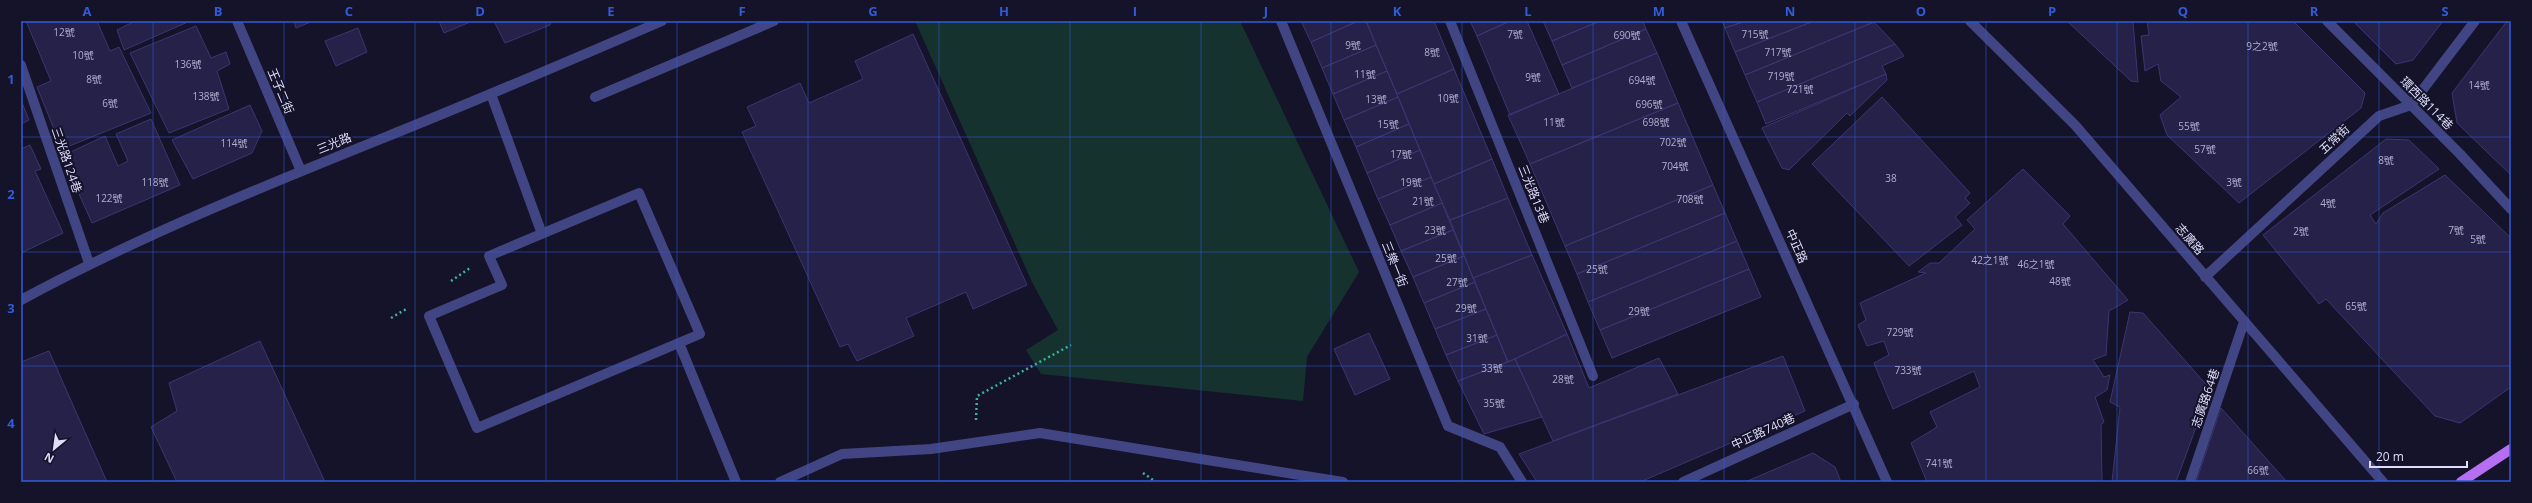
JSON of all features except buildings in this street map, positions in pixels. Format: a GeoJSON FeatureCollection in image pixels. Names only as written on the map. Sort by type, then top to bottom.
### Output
{"type":"FeatureCollection","features":[{"type":"Feature","properties":{"kind":"main road"},"geometry":{"type":"LineString","coordinates":[[2461,482],[2511,449]]}},
{"type":"Feature","properties":{"kind":"street","name":"王子二街"},"geometry":{"type":"LineString","coordinates":[[237,21],[301,171]]}},
{"type":"Feature","properties":{"kind":"street"},"geometry":{"type":"LineString","coordinates":[[595,97],[774,21]]}},
{"type":"Feature","properties":{"kind":"street","name":"三樂一街"},"geometry":{"type":"LineString","coordinates":[[1281,21],[1448,426],[1500,447],[1522,482]]}},
{"type":"Feature","properties":{"kind":"street","name":"三光路13巷"},"geometry":{"type":"LineString","coordinates":[[1450,21],[1593,376]]}},
{"type":"Feature","properties":{"kind":"street","name":"中正路"},"geometry":{"type":"LineString","coordinates":[[1681,21],[1888,482]]}},
{"type":"Feature","properties":{"kind":"street","name":"志廣路"},"geometry":{"type":"LineString","coordinates":[[1970,21],[2075,125],[2383,482]]}},
{"type":"Feature","properties":{"kind":"street","name":"環西路114巷"},"geometry":{"type":"LineString","coordinates":[[2327,21],[2510,206]]}},
{"type":"Feature","properties":{"kind":"street"},"geometry":{"type":"LineString","coordinates":[[2411,105],[2475,21]]}},
{"type":"Feature","properties":{"kind":"street","name":"三光路"},"geometry":{"type":"LineString","coordinates":[[21,300],[89,263],[301,171],[491,94],[658,22]]}},
{"type":"Feature","properties":{"kind":"street","name":"三光路124巷"},"geometry":{"type":"LineString","coordinates":[[21,65],[89,263]]}},
{"type":"Feature","properties":{"kind":"street"},"geometry":{"type":"LineString","coordinates":[[491,94],[542,234]]}},
{"type":"Feature","properties":{"kind":"street","name":"五常街"},"geometry":{"type":"LineString","coordinates":[[2205,276],[2379,116],[2411,105]]}},
{"type":"Feature","properties":{"kind":"street"},"geometry":{"type":"LineString","coordinates":[[639,193],[700,334],[477,428],[429,316],[502,285],[490,256],[542,234],[639,193]]}},
{"type":"Feature","properties":{"kind":"street","name":"志廣路64巷"},"geometry":{"type":"LineString","coordinates":[[2190,482],[2244,322]]}},
{"type":"Feature","properties":{"kind":"street"},"geometry":{"type":"LineString","coordinates":[[679,343],[736,482]]}},
{"type":"Feature","properties":{"kind":"street","name":"中正路740巷"},"geometry":{"type":"LineString","coordinates":[[1683,482],[1854,404]]}},
{"type":"Feature","properties":{"kind":"street"},"geometry":{"type":"LineString","coordinates":[[780,482],[842,454],[931,449],[1040,433],[1343,482]]}},
{"type":"Feature","properties":{"kind":"path"},"geometry":{"type":"LineString","coordinates":[[976,442],[977,396],[1071,345]]}},
{"type":"Feature","properties":{"kind":"green space"},"geometry":{"type":"Polygon","coordinates":[[[915,21],[1240,21],[1359,272],[1307,357],[1303,401],[1041,374],[1026,350],[1058,330],[1032,282],[915,21]]]}}]}
